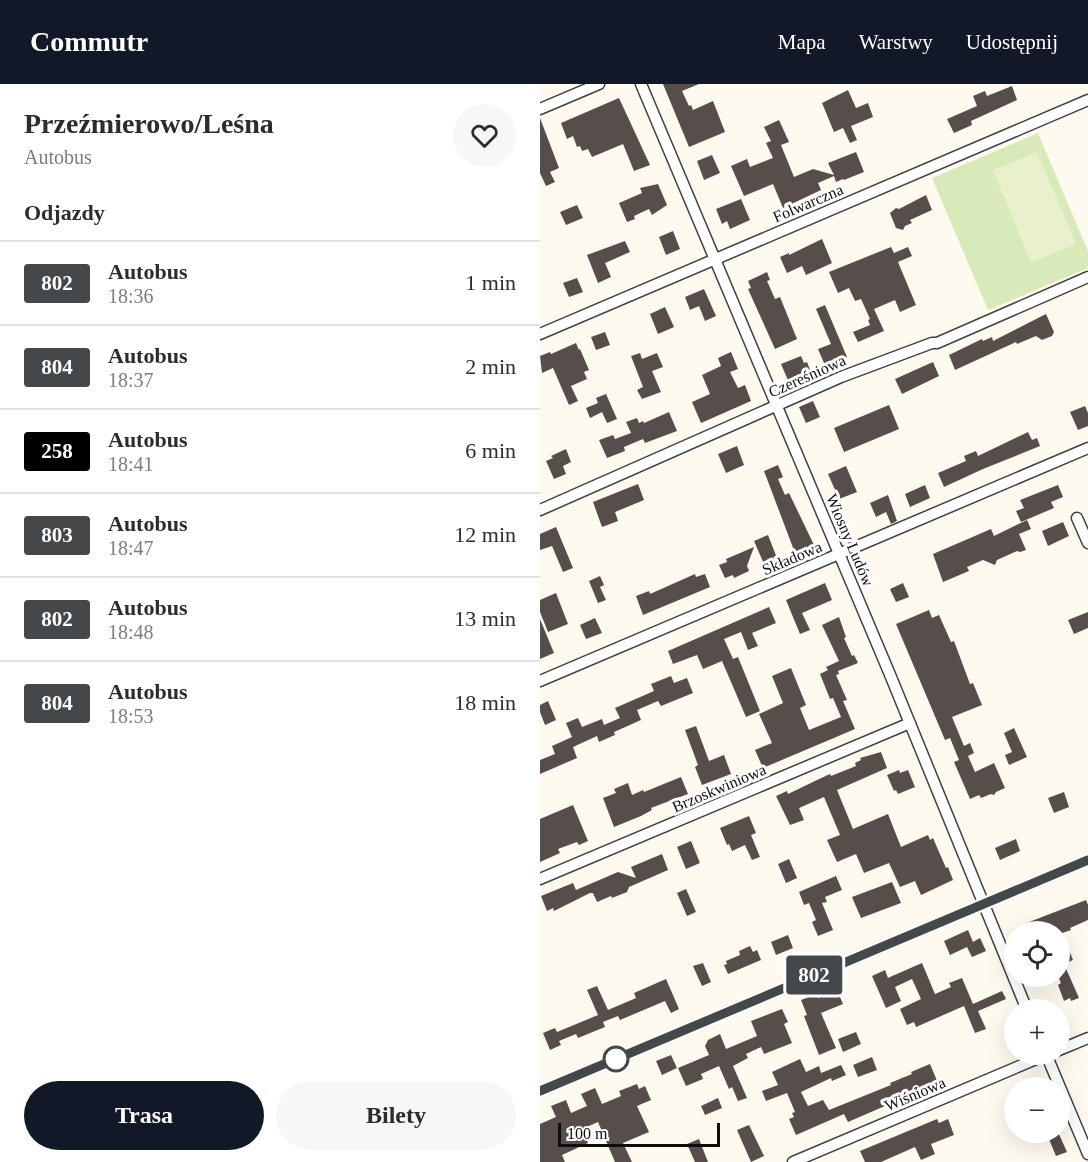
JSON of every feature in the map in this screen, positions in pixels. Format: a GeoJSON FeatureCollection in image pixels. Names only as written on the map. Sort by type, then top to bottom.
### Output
{"type":"FeatureCollection","features":[{"type":"Feature","properties":{"kind":"street"},"geometry":{"type":"LineString","coordinates":[[540,109],[599,84]]}},
{"type":"Feature","properties":{"kind":"street","name":"Wiosny Ludów"},"geometry":{"type":"LineString","coordinates":[[641,84],[840,554],[1022,999]]}},
{"type":"Feature","properties":{"kind":"street","name":"Folwarczna"},"geometry":{"type":"LineString","coordinates":[[540,334],[1088,100]]}},
{"type":"Feature","properties":{"kind":"street","name":"Czereśniowa"},"geometry":{"type":"LineString","coordinates":[[540,510],[862,368],[959,334],[1088,277]]}},
{"type":"Feature","properties":{"kind":"street","name":"Składowa"},"geometry":{"type":"LineString","coordinates":[[540,681],[1088,448]]}},
{"type":"Feature","properties":{"kind":"street"},"geometry":{"type":"LineString","coordinates":[[1077,518],[1088,543]]}},
{"type":"Feature","properties":{"kind":"street","name":"Brzoskwiniowa"},"geometry":{"type":"LineString","coordinates":[[540,879],[910,723]]}},
{"type":"Feature","properties":{"kind":"street"},"geometry":{"type":"LineString","coordinates":[[540,1091],[1088,860]]}},
{"type":"Feature","properties":{"kind":"street"},"geometry":{"type":"LineString","coordinates":[[1070,1045],[1088,1038]]}},
{"type":"Feature","properties":{"kind":"street","name":"Wiśniowa"},"geometry":{"type":"LineString","coordinates":[[793,1162],[1023,1065]]}},
{"type":"Feature","properties":{"kind":"street"},"geometry":{"type":"LineString","coordinates":[[1051,1065],[1088,1154]]}},
{"type":"Feature","properties":{"kind":"green space"},"geometry":{"type":"Polygon","coordinates":[[[1038,133],[1088,251],[1088,268],[988,310],[932,178],[1038,133]]]}},
{"type":"Feature","properties":{"kind":"green space"},"geometry":{"type":"Polygon","coordinates":[[[1037,152],[1076,244],[1031,263],[993,170],[1037,152]]]}},
{"type":"Feature","properties":{"kind":"building"},"geometry":{"type":"Polygon","coordinates":[[[663,84],[699,84],[682,91],[689,106],[691,105],[693,110],[713,101],[725,132],[689,147],[663,84]]]}},
{"type":"Feature","properties":{"kind":"building"},"geometry":{"type":"Polygon","coordinates":[[[1012,86],[1017,100],[971,121],[972,125],[954,133],[947,119],[977,106],[973,96],[985,91],[987,96],[1012,86]]]}},
{"type":"Feature","properties":{"kind":"building"},"geometry":{"type":"Polygon","coordinates":[[[848,90],[856,108],[868,103],[873,117],[851,126],[857,140],[850,143],[843,128],[834,132],[822,103],[848,90]]]}},
{"type":"Feature","properties":{"kind":"building"},"geometry":{"type":"Polygon","coordinates":[[[619,98],[650,165],[634,171],[623,144],[592,157],[588,149],[582,151],[580,146],[577,147],[573,136],[567,139],[561,123],[619,98]]]}},
{"type":"Feature","properties":{"kind":"building"},"geometry":{"type":"Polygon","coordinates":[[[540,118],[559,168],[550,172],[555,182],[546,186],[540,173],[540,118]]]}},
{"type":"Feature","properties":{"kind":"building"},"geometry":{"type":"Polygon","coordinates":[[[779,120],[789,142],[781,145],[794,177],[813,169],[834,175],[828,163],[856,152],[864,172],[836,182],[834,176],[818,183],[821,190],[783,208],[773,184],[744,196],[731,166],[747,159],[750,167],[773,158],[766,143],[771,141],[764,127],[779,120]]]}},
{"type":"Feature","properties":{"kind":"building"},"geometry":{"type":"Polygon","coordinates":[[[712,155],[720,173],[704,180],[697,161],[712,155]]]}},
{"type":"Feature","properties":{"kind":"building"},"geometry":{"type":"Polygon","coordinates":[[[658,184],[667,205],[652,215],[649,209],[627,222],[619,203],[642,193],[640,188],[658,184]]]}},
{"type":"Feature","properties":{"kind":"building"},"geometry":{"type":"Polygon","coordinates":[[[926,195],[932,210],[910,220],[912,223],[905,226],[903,230],[896,228],[890,213],[926,195]]]}},
{"type":"Feature","properties":{"kind":"building"},"geometry":{"type":"Polygon","coordinates":[[[741,199],[750,220],[730,229],[727,221],[722,224],[716,209],[741,199]]]}},
{"type":"Feature","properties":{"kind":"building"},"geometry":{"type":"Polygon","coordinates":[[[577,205],[583,218],[566,225],[560,212],[577,205]]]}},
{"type":"Feature","properties":{"kind":"building"},"geometry":{"type":"Polygon","coordinates":[[[673,231],[680,249],[666,255],[659,237],[673,231]]]}},
{"type":"Feature","properties":{"kind":"building"},"geometry":{"type":"Polygon","coordinates":[[[822,239],[832,263],[806,275],[802,266],[787,273],[780,257],[822,239]]]}},
{"type":"Feature","properties":{"kind":"building"},"geometry":{"type":"Polygon","coordinates":[[[625,241],[630,252],[605,263],[611,277],[598,283],[587,255],[625,241]]]}},
{"type":"Feature","properties":{"kind":"building"},"geometry":{"type":"Polygon","coordinates":[[[891,247],[894,253],[908,247],[912,256],[898,262],[916,305],[900,312],[895,300],[874,309],[884,331],[858,342],[853,332],[870,325],[868,320],[870,319],[861,299],[855,301],[849,288],[838,293],[829,272],[891,247]]]}},
{"type":"Feature","properties":{"kind":"building"},"geometry":{"type":"Polygon","coordinates":[[[767,272],[770,280],[767,281],[775,299],[780,297],[797,339],[775,349],[748,289],[751,288],[748,281],[767,272]]]}},
{"type":"Feature","properties":{"kind":"building"},"geometry":{"type":"Polygon","coordinates":[[[577,278],[583,292],[569,297],[563,283],[577,278]]]}},
{"type":"Feature","properties":{"kind":"building"},"geometry":{"type":"Polygon","coordinates":[[[704,289],[716,316],[705,321],[699,306],[690,310],[685,297],[704,289]]]}},
{"type":"Feature","properties":{"kind":"building"},"geometry":{"type":"Polygon","coordinates":[[[825,305],[847,357],[840,360],[842,363],[827,370],[818,349],[831,344],[816,309],[825,305]]]}},
{"type":"Feature","properties":{"kind":"building"},"geometry":{"type":"Polygon","coordinates":[[[665,307],[674,327],[658,334],[650,314],[665,307]]]}},
{"type":"Feature","properties":{"kind":"building"},"geometry":{"type":"Polygon","coordinates":[[[1046,314],[1054,332],[1052,336],[1042,340],[1036,336],[1017,344],[1016,342],[955,370],[949,355],[982,339],[983,341],[992,337],[993,341],[1046,314]]]}},
{"type":"Feature","properties":{"kind":"building"},"geometry":{"type":"Polygon","coordinates":[[[605,332],[610,345],[596,350],[591,337],[605,332]]]}},
{"type":"Feature","properties":{"kind":"building"},"geometry":{"type":"Polygon","coordinates":[[[576,343],[589,370],[584,372],[587,379],[571,386],[578,401],[569,405],[553,368],[542,373],[540,356],[550,352],[551,354],[576,343]]]}},
{"type":"Feature","properties":{"kind":"building"},"geometry":{"type":"Polygon","coordinates":[[[731,352],[738,369],[730,372],[738,388],[745,385],[751,401],[701,423],[692,402],[710,394],[702,375],[721,366],[718,358],[731,352]]]}},
{"type":"Feature","properties":{"kind":"building"},"geometry":{"type":"Polygon","coordinates":[[[640,353],[642,359],[657,353],[663,367],[652,371],[661,392],[642,399],[637,390],[643,387],[631,356],[640,353]]]}},
{"type":"Feature","properties":{"kind":"building"},"geometry":{"type":"Polygon","coordinates":[[[801,356],[804,363],[807,362],[812,375],[790,385],[781,364],[801,356]]]}},
{"type":"Feature","properties":{"kind":"building"},"geometry":{"type":"Polygon","coordinates":[[[933,362],[939,376],[902,394],[895,379],[933,362]]]}},
{"type":"Feature","properties":{"kind":"building"},"geometry":{"type":"Polygon","coordinates":[[[606,394],[617,419],[607,423],[602,412],[590,418],[586,408],[598,403],[596,398],[606,394]]]}},
{"type":"Feature","properties":{"kind":"building"},"geometry":{"type":"Polygon","coordinates":[[[813,401],[820,417],[806,423],[799,407],[813,401]]]}},
{"type":"Feature","properties":{"kind":"building"},"geometry":{"type":"Polygon","coordinates":[[[889,405],[899,429],[844,452],[834,428],[889,405]]]}},
{"type":"Feature","properties":{"kind":"building"},"geometry":{"type":"Polygon","coordinates":[[[1085,406],[1088,413],[1088,426],[1078,430],[1070,412],[1085,406]]]}},
{"type":"Feature","properties":{"kind":"building"},"geometry":{"type":"Polygon","coordinates":[[[669,412],[677,431],[645,443],[643,439],[624,447],[625,451],[607,458],[599,440],[613,435],[615,439],[631,433],[626,422],[637,418],[639,423],[643,421],[644,423],[669,412]]]}},
{"type":"Feature","properties":{"kind":"building"},"geometry":{"type":"Polygon","coordinates":[[[1028,432],[1032,440],[1037,438],[1040,446],[944,487],[938,473],[966,461],[964,456],[976,451],[978,456],[1028,432]]]}},
{"type":"Feature","properties":{"kind":"building"},"geometry":{"type":"Polygon","coordinates":[[[737,446],[744,465],[726,473],[718,454],[737,446]]]}},
{"type":"Feature","properties":{"kind":"building"},"geometry":{"type":"Polygon","coordinates":[[[566,449],[571,462],[563,466],[566,474],[554,479],[546,461],[566,449]]]}},
{"type":"Feature","properties":{"kind":"building"},"geometry":{"type":"Polygon","coordinates":[[[778,465],[783,477],[778,479],[785,495],[789,493],[814,545],[795,553],[764,471],[778,465]]]}},
{"type":"Feature","properties":{"kind":"building"},"geometry":{"type":"Polygon","coordinates":[[[846,466],[857,492],[839,499],[828,474],[846,466]]]}},
{"type":"Feature","properties":{"kind":"building"},"geometry":{"type":"Polygon","coordinates":[[[638,484],[644,500],[615,512],[618,521],[602,527],[593,502],[638,484]]]}},
{"type":"Feature","properties":{"kind":"building"},"geometry":{"type":"Polygon","coordinates":[[[925,485],[930,498],[910,507],[905,494],[925,485]]]}},
{"type":"Feature","properties":{"kind":"building"},"geometry":{"type":"Polygon","coordinates":[[[1058,485],[1063,497],[1051,502],[1054,508],[1021,522],[1016,511],[1024,508],[1020,500],[1058,485]]]}},
{"type":"Feature","properties":{"kind":"building"},"geometry":{"type":"Polygon","coordinates":[[[888,495],[897,521],[891,524],[886,512],[876,517],[870,503],[888,495]]]}},
{"type":"Feature","properties":{"kind":"building"},"geometry":{"type":"Polygon","coordinates":[[[1027,520],[1031,529],[1019,534],[1026,550],[1017,551],[997,560],[995,565],[983,560],[967,567],[969,571],[943,582],[933,554],[991,529],[994,536],[1027,520]]]}},
{"type":"Feature","properties":{"kind":"building"},"geometry":{"type":"Polygon","coordinates":[[[1063,522],[1069,536],[1048,546],[1042,531],[1063,522]]]}},
{"type":"Feature","properties":{"kind":"building"},"geometry":{"type":"Polygon","coordinates":[[[556,527],[573,568],[563,572],[552,546],[540,550],[540,534],[556,527]]]}},
{"type":"Feature","properties":{"kind":"building"},"geometry":{"type":"Polygon","coordinates":[[[768,535],[777,558],[764,564],[754,541],[768,535]]]}},
{"type":"Feature","properties":{"kind":"building"},"geometry":{"type":"Polygon","coordinates":[[[754,547],[747,566],[749,571],[734,578],[733,575],[725,578],[719,565],[727,562],[726,559],[754,547]]]}},
{"type":"Feature","properties":{"kind":"building"},"geometry":{"type":"Polygon","coordinates":[[[695,574],[696,577],[705,574],[710,587],[643,615],[636,596],[649,591],[650,594],[695,574]]]}},
{"type":"Feature","properties":{"kind":"building"},"geometry":{"type":"Polygon","coordinates":[[[600,576],[604,585],[600,587],[606,600],[598,603],[589,581],[600,576]]]}},
{"type":"Feature","properties":{"kind":"building"},"geometry":{"type":"Polygon","coordinates":[[[825,583],[832,600],[802,613],[810,630],[800,634],[786,600],[825,583]]]}},
{"type":"Feature","properties":{"kind":"building"},"geometry":{"type":"Polygon","coordinates":[[[903,583],[909,597],[896,602],[890,589],[903,583]]]}},
{"type":"Feature","properties":{"kind":"building"},"geometry":{"type":"Polygon","coordinates":[[[556,593],[568,624],[548,632],[540,612],[540,600],[556,593]]]}},
{"type":"Feature","properties":{"kind":"building"},"geometry":{"type":"Polygon","coordinates":[[[769,607],[776,623],[752,633],[758,646],[748,650],[741,632],[724,639],[733,659],[738,657],[760,711],[746,717],[722,661],[703,669],[697,655],[673,664],[668,651],[769,607]]]}},
{"type":"Feature","properties":{"kind":"building"},"geometry":{"type":"Polygon","coordinates":[[[929,610],[932,618],[939,615],[951,642],[954,641],[970,684],[973,683],[982,705],[952,717],[964,746],[970,743],[974,753],[968,756],[975,772],[994,763],[1005,788],[994,795],[981,798],[979,795],[970,799],[954,762],[959,760],[950,738],[945,740],[896,624],[929,610]]]}},
{"type":"Feature","properties":{"kind":"building"},"geometry":{"type":"Polygon","coordinates":[[[1088,612],[1088,628],[1074,634],[1068,620],[1088,612]]]}},
{"type":"Feature","properties":{"kind":"building"},"geometry":{"type":"Polygon","coordinates":[[[839,617],[846,637],[844,638],[852,656],[854,655],[858,663],[838,671],[839,674],[836,675],[847,700],[843,701],[855,729],[763,768],[755,750],[772,743],[759,714],[783,703],[772,676],[791,668],[806,705],[800,708],[809,730],[841,717],[833,698],[830,699],[820,674],[828,670],[826,667],[839,661],[822,625],[839,617]]]}},
{"type":"Feature","properties":{"kind":"building"},"geometry":{"type":"Polygon","coordinates":[[[595,618],[602,633],[586,639],[580,625],[595,618]]]}},
{"type":"Feature","properties":{"kind":"building"},"geometry":{"type":"Polygon","coordinates":[[[540,619],[554,653],[540,659],[540,619]]]}},
{"type":"Feature","properties":{"kind":"building"},"geometry":{"type":"Polygon","coordinates":[[[671,676],[674,683],[687,678],[693,693],[661,706],[658,701],[637,710],[641,720],[614,732],[615,735],[599,742],[597,736],[573,747],[577,758],[540,774],[540,760],[555,754],[552,746],[572,737],[566,723],[578,718],[582,727],[602,719],[604,725],[620,718],[615,708],[654,691],[651,684],[671,676]]]}},
{"type":"Feature","properties":{"kind":"building"},"geometry":{"type":"Polygon","coordinates":[[[548,701],[556,720],[545,725],[540,705],[548,701]]]}},
{"type":"Feature","properties":{"kind":"building"},"geometry":{"type":"Polygon","coordinates":[[[696,726],[709,761],[724,755],[731,774],[702,785],[695,767],[698,765],[685,730],[696,726]]]}},
{"type":"Feature","properties":{"kind":"building"},"geometry":{"type":"Polygon","coordinates":[[[1014,728],[1027,757],[1009,765],[1005,755],[1012,752],[1004,733],[1014,728]]]}},
{"type":"Feature","properties":{"kind":"building"},"geometry":{"type":"Polygon","coordinates":[[[881,752],[887,768],[837,790],[853,829],[888,814],[901,847],[928,835],[930,840],[933,838],[953,880],[921,895],[915,881],[900,887],[889,863],[864,873],[856,854],[837,862],[827,840],[840,835],[824,797],[799,808],[804,820],[790,825],[776,796],[787,791],[788,794],[830,774],[831,776],[856,766],[855,763],[861,760],[860,758],[881,752]]]}},
{"type":"Feature","properties":{"kind":"building"},"geometry":{"type":"Polygon","coordinates":[[[899,770],[900,773],[908,770],[915,787],[898,794],[896,790],[894,791],[887,775],[899,770]]]}},
{"type":"Feature","properties":{"kind":"building"},"geometry":{"type":"Polygon","coordinates":[[[681,777],[688,794],[651,808],[652,810],[641,816],[614,827],[603,798],[616,793],[614,789],[628,783],[632,795],[681,777]]]}},
{"type":"Feature","properties":{"kind":"building"},"geometry":{"type":"Polygon","coordinates":[[[1064,792],[1069,807],[1054,813],[1048,798],[1064,792]]]}},
{"type":"Feature","properties":{"kind":"building"},"geometry":{"type":"Polygon","coordinates":[[[573,805],[588,841],[579,845],[577,842],[558,849],[560,853],[540,862],[540,819],[573,805]]]}},
{"type":"Feature","properties":{"kind":"building"},"geometry":{"type":"Polygon","coordinates":[[[749,816],[756,833],[751,835],[760,857],[752,860],[745,845],[732,851],[720,828],[749,816]]]}},
{"type":"Feature","properties":{"kind":"building"},"geometry":{"type":"Polygon","coordinates":[[[1016,839],[1020,851],[1000,860],[995,848],[1016,839]]]}},
{"type":"Feature","properties":{"kind":"building"},"geometry":{"type":"Polygon","coordinates":[[[691,841],[700,863],[686,869],[677,847],[691,841]]]}},
{"type":"Feature","properties":{"kind":"building"},"geometry":{"type":"Polygon","coordinates":[[[662,854],[668,870],[629,887],[627,892],[597,902],[593,893],[590,893],[554,911],[553,908],[547,911],[541,896],[573,883],[576,890],[618,872],[636,878],[631,867],[662,854]]]}},
{"type":"Feature","properties":{"kind":"building"},"geometry":{"type":"Polygon","coordinates":[[[789,859],[797,878],[786,883],[778,864],[789,859]]]}},
{"type":"Feature","properties":{"kind":"building"},"geometry":{"type":"Polygon","coordinates":[[[836,876],[842,890],[825,897],[827,902],[822,903],[833,930],[818,936],[812,922],[816,920],[809,903],[804,905],[799,892],[836,876]]]}},
{"type":"Feature","properties":{"kind":"building"},"geometry":{"type":"Polygon","coordinates":[[[892,882],[901,903],[861,918],[852,897],[892,882]]]}},
{"type":"Feature","properties":{"kind":"building"},"geometry":{"type":"Polygon","coordinates":[[[686,889],[696,912],[687,916],[677,893],[686,889]]]}},
{"type":"Feature","properties":{"kind":"building"},"geometry":{"type":"Polygon","coordinates":[[[1086,900],[1088,905],[1088,920],[1070,928],[1070,921],[1032,921],[1086,900]]]}},
{"type":"Feature","properties":{"kind":"building"},"geometry":{"type":"Polygon","coordinates":[[[968,930],[973,942],[980,938],[986,951],[972,957],[967,947],[950,955],[944,941],[968,930]]]}},
{"type":"Feature","properties":{"kind":"building"},"geometry":{"type":"Polygon","coordinates":[[[788,935],[793,948],[776,955],[771,942],[788,935]]]}},
{"type":"Feature","properties":{"kind":"building"},"geometry":{"type":"Polygon","coordinates":[[[750,946],[753,952],[757,950],[761,960],[728,974],[724,965],[727,964],[726,961],[740,955],[739,951],[750,946]]]}},
{"type":"Feature","properties":{"kind":"building"},"geometry":{"type":"Polygon","coordinates":[[[703,963],[711,982],[702,986],[693,966],[703,963]]]}},
{"type":"Feature","properties":{"kind":"building"},"geometry":{"type":"Polygon","coordinates":[[[922,963],[935,994],[951,987],[949,983],[962,978],[973,1004],[1002,991],[1006,999],[978,1011],[986,1029],[975,1033],[964,1006],[916,1027],[914,1022],[907,1025],[900,1009],[921,999],[912,979],[895,987],[901,1001],[886,1008],[872,976],[885,970],[888,978],[922,963]]]}},
{"type":"Feature","properties":{"kind":"building"},"geometry":{"type":"Polygon","coordinates":[[[1070,978],[1079,998],[1071,1001],[1070,998],[1063,999],[1059,987],[1070,987],[1070,978]]]}},
{"type":"Feature","properties":{"kind":"building"},"geometry":{"type":"Polygon","coordinates":[[[666,979],[679,1009],[671,1013],[665,1001],[620,1020],[618,1016],[603,1022],[605,1027],[578,1038],[576,1034],[559,1041],[561,1045],[550,1050],[543,1033],[555,1028],[557,1032],[598,1015],[587,990],[597,986],[608,1010],[636,998],[634,993],[666,979]]]}},
{"type":"Feature","properties":{"kind":"building"},"geometry":{"type":"Polygon","coordinates":[[[837,990],[843,1004],[821,1013],[836,1048],[819,1055],[804,1016],[807,1015],[801,1000],[817,994],[818,998],[837,990]]]}},
{"type":"Feature","properties":{"kind":"building"},"geometry":{"type":"Polygon","coordinates":[[[782,1009],[788,1022],[784,1024],[792,1043],[764,1054],[761,1047],[746,1054],[748,1058],[733,1066],[747,1098],[738,1101],[732,1087],[729,1089],[719,1066],[701,1074],[703,1079],[686,1086],[678,1068],[709,1055],[705,1046],[708,1040],[720,1034],[726,1049],[757,1036],[751,1021],[782,1009]]]}},
{"type":"Feature","properties":{"kind":"building"},"geometry":{"type":"Polygon","coordinates":[[[856,1032],[861,1044],[843,1052],[838,1039],[856,1032]]]}},
{"type":"Feature","properties":{"kind":"building"},"geometry":{"type":"Polygon","coordinates":[[[671,1055],[677,1068],[662,1075],[656,1061],[671,1055]]]}},
{"type":"Feature","properties":{"kind":"building"},"geometry":{"type":"Polygon","coordinates":[[[872,1057],[877,1070],[858,1077],[853,1065],[872,1057]]]}},
{"type":"Feature","properties":{"kind":"building"},"geometry":{"type":"Polygon","coordinates":[[[800,1059],[806,1072],[819,1066],[821,1073],[841,1065],[846,1075],[832,1081],[831,1078],[801,1092],[808,1106],[823,1100],[829,1110],[891,1085],[890,1083],[930,1064],[938,1083],[848,1122],[844,1114],[796,1135],[789,1119],[794,1117],[792,1113],[795,1112],[787,1093],[766,1101],[762,1091],[778,1085],[772,1072],[800,1059]]]}},
{"type":"Feature","properties":{"kind":"building"},"geometry":{"type":"Polygon","coordinates":[[[637,1084],[639,1089],[645,1086],[651,1100],[637,1106],[649,1132],[623,1143],[632,1162],[615,1162],[598,1122],[582,1129],[588,1143],[562,1155],[565,1162],[540,1162],[540,1124],[556,1117],[551,1106],[566,1100],[571,1113],[587,1106],[581,1094],[595,1088],[602,1104],[621,1096],[619,1091],[637,1084]]]}},
{"type":"Feature","properties":{"kind":"building"},"geometry":{"type":"Polygon","coordinates":[[[718,1098],[722,1108],[705,1115],[701,1106],[718,1098]]]}},
{"type":"Feature","properties":{"kind":"building"},"geometry":{"type":"Polygon","coordinates":[[[937,1119],[939,1123],[948,1119],[954,1135],[931,1144],[935,1154],[921,1160],[915,1147],[881,1162],[865,1162],[860,1151],[937,1119]]]}},
{"type":"Feature","properties":{"kind":"building"},"geometry":{"type":"Polygon","coordinates":[[[749,1125],[764,1156],[751,1162],[737,1130],[749,1125]]]}},
{"type":"Feature","properties":{"kind":"building"},"geometry":{"type":"Polygon","coordinates":[[[699,1139],[708,1162],[695,1162],[687,1144],[699,1139]]]}},
{"type":"Feature","properties":{"kind":"building"},"geometry":{"type":"Polygon","coordinates":[[[1051,1143],[1063,1143],[1067,1152],[1056,1156],[1051,1143]]]}},
{"type":"Feature","properties":{"kind":"bus line","name":"802"},"geometry":{"type":"LineString","coordinates":[[540,1091],[1088,860]]}}]}
